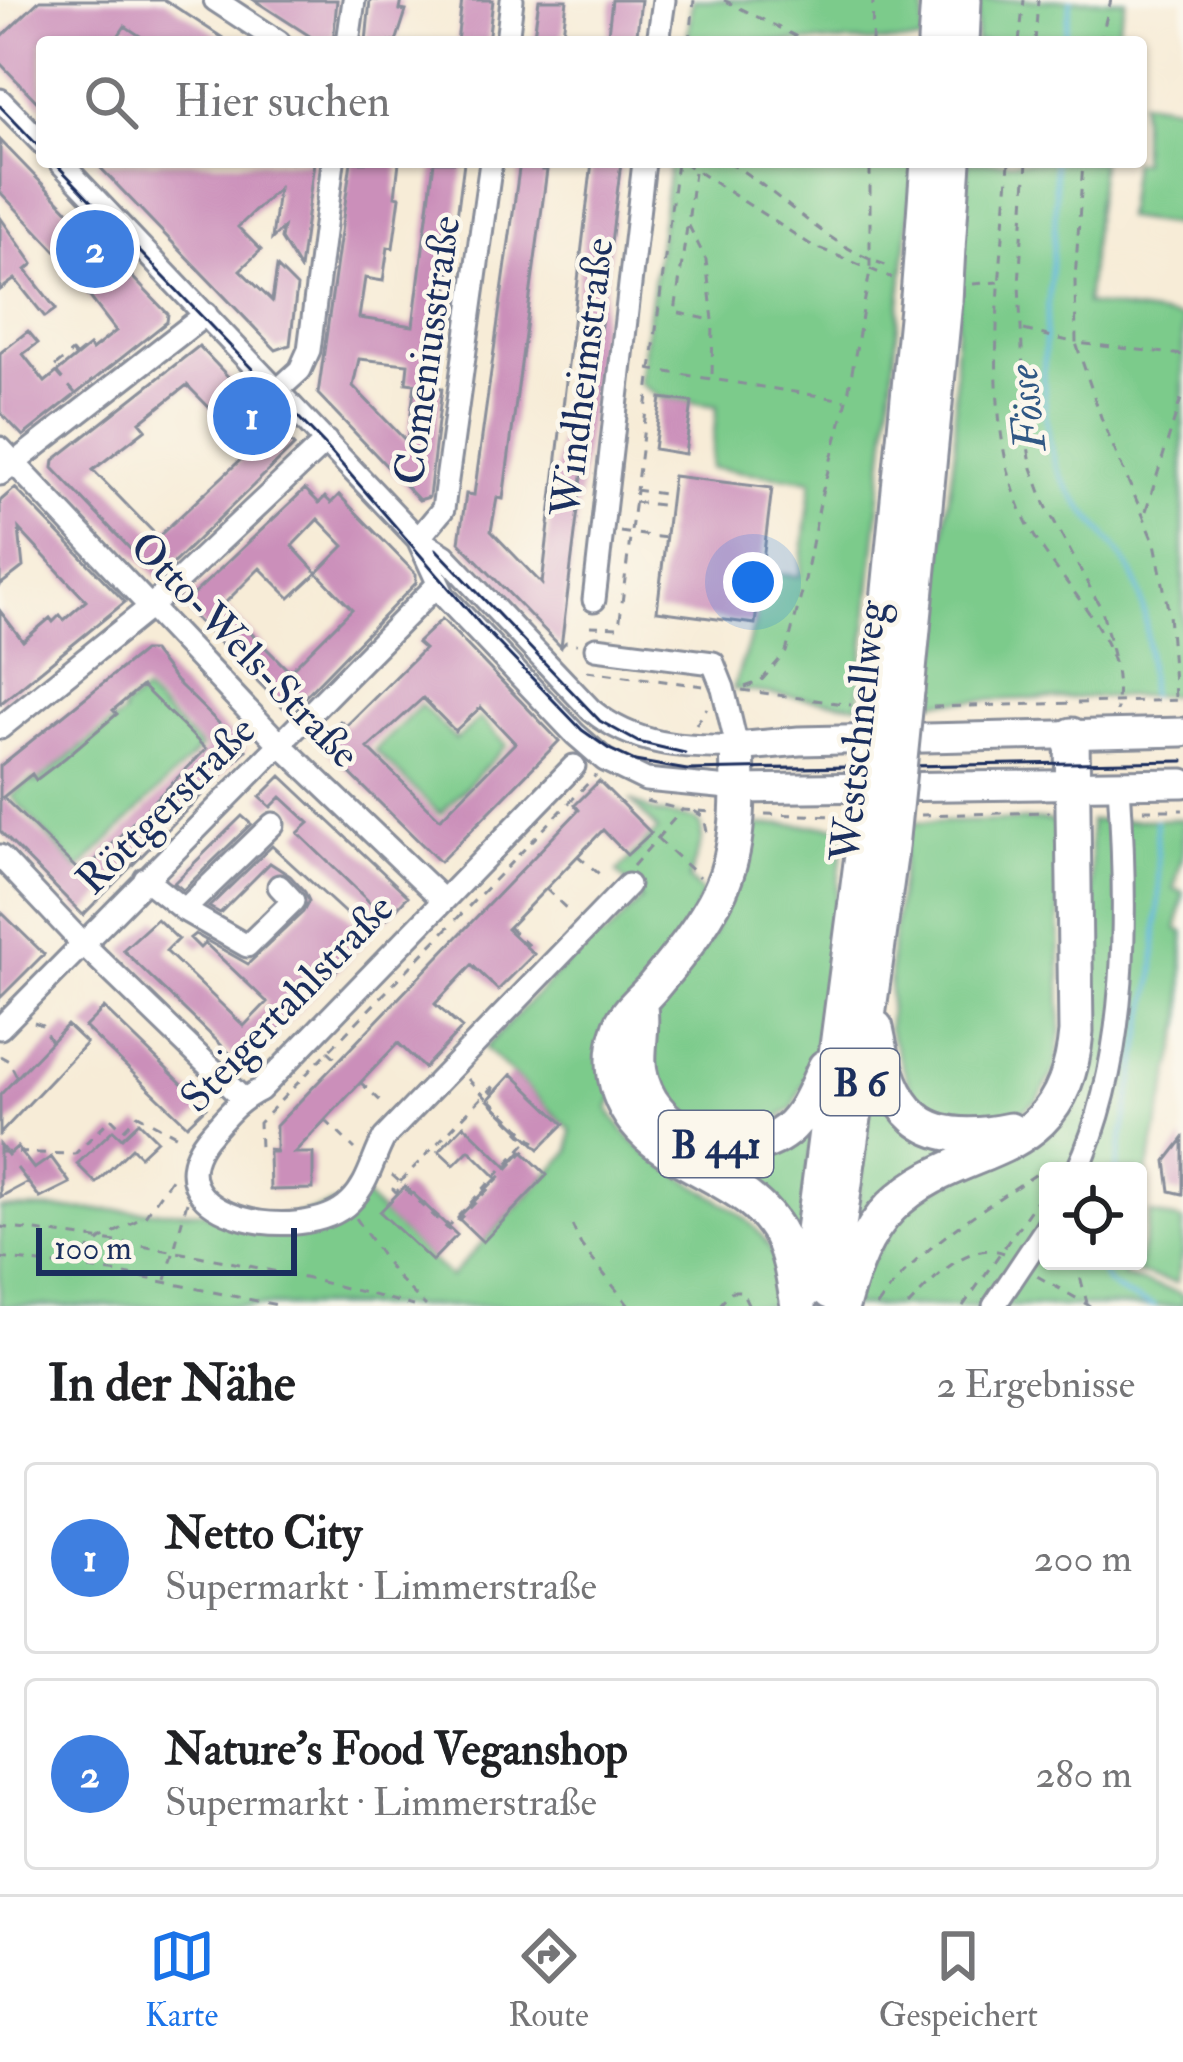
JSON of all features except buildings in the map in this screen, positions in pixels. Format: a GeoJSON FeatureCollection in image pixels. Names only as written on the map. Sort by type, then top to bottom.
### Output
{"type":"FeatureCollection","features":[{"type":"Feature","properties":{"kind":"highway"},"geometry":{"type":"LineString","coordinates":[[935,36],[938,0]]}},
{"type":"Feature","properties":{"kind":"highway"},"geometry":{"type":"LineString","coordinates":[[962,36],[964,0]]}},
{"type":"Feature","properties":{"kind":"highway","name":"Westschnellweg"},"geometry":{"type":"LineString","coordinates":[[928,168],[935,246]]}},
{"type":"Feature","properties":{"kind":"highway","name":"Westschnellweg"},"geometry":{"type":"LineString","coordinates":[[828,1306],[872,1005],[876,856],[927,290],[953,168]]}},
{"type":"Feature","properties":{"kind":"highway"},"geometry":{"type":"LineString","coordinates":[[842,1306],[861,1252],[893,1205],[914,1188],[1015,1143],[1055,1101],[1073,1061],[1072,735]]}},
{"type":"Feature","properties":{"kind":"highway"},"geometry":{"type":"LineString","coordinates":[[737,747],[739,789],[730,864],[721,889],[681,952],[629,1012],[614,1058],[621,1098],[647,1136],[749,1200],[780,1234],[801,1306]]}},
{"type":"Feature","properties":{"kind":"highway","name":"Westschnellweg"},"geometry":{"type":"LineString","coordinates":[[801,1306],[839,1039],[876,856]]}},
{"type":"Feature","properties":{"kind":"highway","name":"B 441"},"geometry":{"type":"LineString","coordinates":[[639,1004],[638,1063],[654,1108],[685,1133],[730,1146],[770,1140],[800,1117],[839,1039]]}},
{"type":"Feature","properties":{"kind":"highway"},"geometry":{"type":"LineString","coordinates":[[872,1005],[884,1068],[895,1095],[916,1119],[950,1136],[969,1138],[1029,1128]]}},
{"type":"Feature","properties":{"kind":"main road"},"geometry":{"type":"LineString","coordinates":[[737,747],[763,742],[1183,732]]}},
{"type":"Feature","properties":{"kind":"main road"},"geometry":{"type":"LineString","coordinates":[[739,789],[1073,785],[1120,797],[1183,783]]}},
{"type":"Feature","properties":{"kind":"street"},"geometry":{"type":"LineString","coordinates":[[349,36],[354,0]]}},
{"type":"Feature","properties":{"kind":"street"},"geometry":{"type":"LineString","coordinates":[[508,36],[512,0]]}},
{"type":"Feature","properties":{"kind":"street"},"geometry":{"type":"LineString","coordinates":[[659,36],[664,0]]}},
{"type":"Feature","properties":{"kind":"street"},"geometry":{"type":"LineString","coordinates":[[230,4],[271,36]]}},
{"type":"Feature","properties":{"kind":"street"},"geometry":{"type":"LineString","coordinates":[[0,100],[36,137]]}},
{"type":"Feature","properties":{"kind":"street"},"geometry":{"type":"LineString","coordinates":[[66,168],[418,539],[446,556],[603,720],[661,744],[737,747],[731,689],[712,663],[593,624]]}},
{"type":"Feature","properties":{"kind":"street"},"geometry":{"type":"LineString","coordinates":[[278,389],[300,370],[309,350],[332,168]]}},
{"type":"Feature","properties":{"kind":"street","name":"Comeniusstraße"},"geometry":{"type":"LineString","coordinates":[[418,539],[442,509],[490,168]]}},
{"type":"Feature","properties":{"kind":"street","name":"Windheimstraße"},"geometry":{"type":"LineString","coordinates":[[593,624],[643,168]]}},
{"type":"Feature","properties":{"kind":"street"},"geometry":{"type":"LineString","coordinates":[[4,462],[86,407],[206,314]]}},
{"type":"Feature","properties":{"kind":"street"},"geometry":{"type":"LineString","coordinates":[[0,728],[148,608],[326,441]]}},
{"type":"Feature","properties":{"kind":"street","name":"Otto-Wels-Straße"},"geometry":{"type":"LineString","coordinates":[[4,462],[279,743],[442,899]]}},
{"type":"Feature","properties":{"kind":"street"},"geometry":{"type":"LineString","coordinates":[[418,539],[437,585],[542,700],[605,760],[620,771],[668,784],[739,789]]}},
{"type":"Feature","properties":{"kind":"street","name":"Röttgerstraße"},"geometry":{"type":"LineString","coordinates":[[0,1028],[437,585]]}},
{"type":"Feature","properties":{"kind":"street","name":"Steigertahlstraße"},"geometry":{"type":"LineString","coordinates":[[197,1186],[198,1150],[242,1098],[260,1090],[574,766]]}},
{"type":"Feature","properties":{"kind":"street"},"geometry":{"type":"LineString","coordinates":[[1073,1162],[1095,1120],[1114,1029],[1123,902],[1120,797]]}},
{"type":"Feature","properties":{"kind":"street"},"geometry":{"type":"LineString","coordinates":[[184,910],[273,824]]}},
{"type":"Feature","properties":{"kind":"street"},"geometry":{"type":"LineString","coordinates":[[0,856],[242,1098]]}},
{"type":"Feature","properties":{"kind":"street"},"geometry":{"type":"LineString","coordinates":[[145,879],[173,905],[248,946],[293,901],[279,886]]}},
{"type":"Feature","properties":{"kind":"street"},"geometry":{"type":"LineString","coordinates":[[197,1186],[216,1211],[236,1219],[327,1218],[347,1205],[374,1165],[384,1138],[624,889]]}},
{"type":"Feature","properties":{"kind":"street"},"geometry":{"type":"LineString","coordinates":[[994,1306],[1039,1240]]}},
{"type":"Feature","properties":{"kind":"path"},"geometry":{"type":"LineString","coordinates":[[691,36],[694,0]]}},
{"type":"Feature","properties":{"kind":"path"},"geometry":{"type":"LineString","coordinates":[[724,0],[795,36]]}},
{"type":"Feature","properties":{"kind":"path"},"geometry":{"type":"LineString","coordinates":[[872,36],[873,0]]}},
{"type":"Feature","properties":{"kind":"path"},"geometry":{"type":"LineString","coordinates":[[1020,36],[1024,0]]}},
{"type":"Feature","properties":{"kind":"path"},"geometry":{"type":"LineString","coordinates":[[1035,36],[1038,0]]}},
{"type":"Feature","properties":{"kind":"path"},"geometry":{"type":"LineString","coordinates":[[1102,36],[1111,0]]}},
{"type":"Feature","properties":{"kind":"path"},"geometry":{"type":"LineString","coordinates":[[554,653],[593,624],[619,627],[648,369],[679,168]]}},
{"type":"Feature","properties":{"kind":"path"},"geometry":{"type":"LineString","coordinates":[[690,168],[811,245],[870,271],[927,290],[1001,282]]}},
{"type":"Feature","properties":{"kind":"path"},"geometry":{"type":"LineString","coordinates":[[738,168],[833,240],[871,261]]}},
{"type":"Feature","properties":{"kind":"path"},"geometry":{"type":"LineString","coordinates":[[731,689],[761,681],[786,652],[847,400],[870,271],[869,168]]}},
{"type":"Feature","properties":{"kind":"path"},"geometry":{"type":"LineString","coordinates":[[1010,168],[996,365],[1002,446],[1024,516],[1116,667]]}},
{"type":"Feature","properties":{"kind":"path"},"geometry":{"type":"LineString","coordinates":[[1027,168],[1019,284],[1026,436],[1046,506],[1102,610],[1116,667],[1118,733]]}},
{"type":"Feature","properties":{"kind":"path"},"geometry":{"type":"LineString","coordinates":[[1083,168],[1076,343],[1103,423],[1145,516],[1164,579],[1175,701]]}},
{"type":"Feature","properties":{"kind":"path"},"geometry":{"type":"LineString","coordinates":[[694,170],[675,312],[713,320]]}},
{"type":"Feature","properties":{"kind":"path"},"geometry":{"type":"LineString","coordinates":[[688,224],[706,260],[713,320],[712,378]]}},
{"type":"Feature","properties":{"kind":"path"},"geometry":{"type":"LineString","coordinates":[[1022,330],[1076,343],[1183,355]]}},
{"type":"Feature","properties":{"kind":"path"},"geometry":{"type":"LineString","coordinates":[[76,357],[72,352],[53,368],[86,407]]}},
{"type":"Feature","properties":{"kind":"path"},"geometry":{"type":"LineString","coordinates":[[648,369],[847,400]]}},
{"type":"Feature","properties":{"kind":"path"},"geometry":{"type":"LineString","coordinates":[[1145,516],[1183,392]]}},
{"type":"Feature","properties":{"kind":"path"},"geometry":{"type":"LineString","coordinates":[[634,490],[671,495]]}},
{"type":"Feature","properties":{"kind":"path"},"geometry":{"type":"LineString","coordinates":[[632,501],[670,506]]}},
{"type":"Feature","properties":{"kind":"path"},"geometry":{"type":"LineString","coordinates":[[640,536],[665,538]]}},
{"type":"Feature","properties":{"kind":"path"},"geometry":{"type":"LineString","coordinates":[[587,671],[731,689],[891,699],[1183,700]]}},
{"type":"Feature","properties":{"kind":"path"},"geometry":{"type":"LineString","coordinates":[[276,1150],[260,1148],[259,1123],[597,773]]}},
{"type":"Feature","properties":{"kind":"path"},"geometry":{"type":"LineString","coordinates":[[1120,797],[1183,809]]}},
{"type":"Feature","properties":{"kind":"path"},"geometry":{"type":"LineString","coordinates":[[578,856],[624,889],[632,867],[683,810]]}},
{"type":"Feature","properties":{"kind":"path"},"geometry":{"type":"LineString","coordinates":[[693,810],[708,826],[709,848]]}},
{"type":"Feature","properties":{"kind":"path"},"geometry":{"type":"LineString","coordinates":[[546,827],[552,833]]}},
{"type":"Feature","properties":{"kind":"path"},"geometry":{"type":"LineString","coordinates":[[657,837],[699,878]]}},
{"type":"Feature","properties":{"kind":"path"},"geometry":{"type":"LineString","coordinates":[[515,859],[521,865]]}},
{"type":"Feature","properties":{"kind":"path"},"geometry":{"type":"LineString","coordinates":[[699,886],[704,863]]}},
{"type":"Feature","properties":{"kind":"path"},"geometry":{"type":"LineString","coordinates":[[546,889],[586,928]]}},
{"type":"Feature","properties":{"kind":"path"},"geometry":{"type":"LineString","coordinates":[[477,898],[483,904]]}},
{"type":"Feature","properties":{"kind":"path"},"geometry":{"type":"LineString","coordinates":[[509,927],[550,966]]}},
{"type":"Feature","properties":{"kind":"path"},"geometry":{"type":"LineString","coordinates":[[440,936],[447,942]]}},
{"type":"Feature","properties":{"kind":"path"},"geometry":{"type":"LineString","coordinates":[[472,966],[513,1004]]}},
{"type":"Feature","properties":{"kind":"path"},"geometry":{"type":"LineString","coordinates":[[403,975],[409,981]]}},
{"type":"Feature","properties":{"kind":"path"},"geometry":{"type":"LineString","coordinates":[[435,1004],[476,1042]]}},
{"type":"Feature","properties":{"kind":"path"},"geometry":{"type":"LineString","coordinates":[[20,1008],[32,1022],[42,1025],[51,1042]]}},
{"type":"Feature","properties":{"kind":"path"},"geometry":{"type":"LineString","coordinates":[[365,1013],[371,1018]]}},
{"type":"Feature","properties":{"kind":"path"},"geometry":{"type":"LineString","coordinates":[[398,1043],[439,1081]]}},
{"type":"Feature","properties":{"kind":"path"},"geometry":{"type":"LineString","coordinates":[[328,1052],[339,1061]]}},
{"type":"Feature","properties":{"kind":"path"},"geometry":{"type":"LineString","coordinates":[[0,1056],[17,1077]]}},
{"type":"Feature","properties":{"kind":"path"},"geometry":{"type":"LineString","coordinates":[[325,1120],[374,1165],[401,1180],[448,1226],[528,1141],[455,1064]]}},
{"type":"Feature","properties":{"kind":"path"},"geometry":{"type":"LineString","coordinates":[[360,1082],[402,1120]]}},
{"type":"Feature","properties":{"kind":"path"},"geometry":{"type":"LineString","coordinates":[[492,1087],[488,1097],[534,1141],[448,1230],[402,1186],[396,1192],[393,1189],[482,1097],[492,1087]]}},
{"type":"Feature","properties":{"kind":"path"},"geometry":{"type":"LineString","coordinates":[[291,1090],[296,1095]]}},
{"type":"Feature","properties":{"kind":"path"},"geometry":{"type":"LineString","coordinates":[[0,1152],[75,1154],[111,1118],[123,1130],[138,1115],[198,1150],[145,1216],[102,1239],[68,1267]]}},
{"type":"Feature","properties":{"kind":"path"},"geometry":{"type":"LineString","coordinates":[[877,1306],[888,1289],[939,1242],[1039,1182]]}},
{"type":"Feature","properties":{"kind":"path"},"geometry":{"type":"LineString","coordinates":[[165,1281],[188,1198],[197,1186]]}},
{"type":"Feature","properties":{"kind":"path"},"geometry":{"type":"LineString","coordinates":[[963,1306],[1039,1198]]}},
{"type":"Feature","properties":{"kind":"path"},"geometry":{"type":"LineString","coordinates":[[347,1205],[395,1275],[426,1306]]}},
{"type":"Feature","properties":{"kind":"path"},"geometry":{"type":"LineString","coordinates":[[572,1225],[580,1245],[629,1306]]}},
{"type":"Feature","properties":{"kind":"path"},"geometry":{"type":"LineString","coordinates":[[0,1227],[173,1250],[286,1272],[413,1306]]}},
{"type":"Feature","properties":{"kind":"path"},"geometry":{"type":"LineString","coordinates":[[908,1306],[952,1265],[988,1247],[1089,1305]]}},
{"type":"Feature","properties":{"kind":"path"},"geometry":{"type":"LineString","coordinates":[[0,1258],[165,1281],[282,1306]]}},
{"type":"Feature","properties":{"kind":"path"},"geometry":{"type":"LineString","coordinates":[[1079,1270],[1089,1305]]}},
{"type":"Feature","properties":{"kind":"path"},"geometry":{"type":"LineString","coordinates":[[719,1306],[732,1291],[742,1291],[749,1306]]}},
{"type":"Feature","properties":{"kind":"green space"},"geometry":{"type":"Polygon","coordinates":[[[692,0],[925,0],[923,36],[688,36],[692,0]]]}},
{"type":"Feature","properties":{"kind":"green space"},"geometry":{"type":"Polygon","coordinates":[[[978,0],[1126,0],[1116,36],[976,36],[978,0]]]}},
{"type":"Feature","properties":{"kind":"green space"},"geometry":{"type":"Polygon","coordinates":[[[1147,102],[1183,107],[1183,226],[1125,218],[1131,168],[1147,168],[1147,102]]]}},
{"type":"Feature","properties":{"kind":"green space"},"geometry":{"type":"Polygon","coordinates":[[[669,168],[914,168],[858,705],[733,689],[755,624],[761,573],[800,576],[812,480],[710,468],[717,406],[661,398],[639,383],[669,168]]]}},
{"type":"Feature","properties":{"kind":"green space"},"geometry":{"type":"Polygon","coordinates":[[[968,168],[1100,168],[1086,304],[1183,318],[1183,695],[922,702],[955,448],[955,353],[968,168]]]}},
{"type":"Feature","properties":{"kind":"green space"},"geometry":{"type":"Polygon","coordinates":[[[144,692],[201,748],[79,870],[11,796],[32,780],[36,783],[124,714],[122,710],[144,692]]]}},
{"type":"Feature","properties":{"kind":"green space"},"geometry":{"type":"Polygon","coordinates":[[[421,705],[456,740],[480,718],[507,745],[440,814],[375,750],[421,705]]]}},
{"type":"Feature","properties":{"kind":"green space"},"geometry":{"type":"Polygon","coordinates":[[[630,800],[656,813],[694,819],[701,825],[702,840],[689,879],[703,894],[609,1109],[647,1153],[744,1217],[762,1236],[775,1259],[784,1306],[0,1306],[0,1208],[202,1212],[254,1227],[364,1196],[450,1277],[570,1151],[571,1130],[485,1048],[589,940],[606,936],[642,899],[617,872],[658,830],[630,800]]]}},
{"type":"Feature","properties":{"kind":"green space"},"geometry":{"type":"Polygon","coordinates":[[[1183,819],[1183,852],[1174,889],[1183,892],[1177,929],[1183,932],[1183,1019],[1147,1173],[1147,1162],[1039,1162],[1039,1270],[1125,1270],[1124,1277],[1177,1292],[1183,1296],[1183,1306],[850,1306],[856,1283],[912,1200],[1040,1140],[1068,1117],[1081,1090],[1096,1031],[1090,821],[1183,819]]]}},
{"type":"Feature","properties":{"kind":"green space"},"geometry":{"type":"Polygon","coordinates":[[[1044,820],[1058,824],[1061,1032],[1055,1070],[1038,1100],[1014,1116],[953,1122],[915,1100],[889,1030],[891,955],[908,823],[1044,820]]]}},
{"type":"Feature","properties":{"kind":"green space"},"geometry":{"type":"Polygon","coordinates":[[[752,826],[845,827],[817,1054],[792,1109],[761,1128],[732,1133],[689,1121],[655,1082],[651,1026],[662,1003],[712,937],[752,826]]]}},
{"type":"Feature","properties":{"kind":"green space"},"geometry":{"type":"Polygon","coordinates":[[[873,1075],[975,1146],[853,1235],[873,1075]]]}},
{"type":"Feature","properties":{"kind":"green space"},"geometry":{"type":"Polygon","coordinates":[[[815,1111],[800,1247],[695,1146],[815,1111]]]}},
{"type":"Feature","properties":{"kind":"green space"},"geometry":{"type":"Polygon","coordinates":[[[1150,1213],[1183,1221],[1176,1283],[1137,1273],[1147,1270],[1150,1213]]]}},
{"type":"Feature","properties":{"kind":"waterway","name":"Fösse"},"geometry":{"type":"LineString","coordinates":[[1065,36],[1071,0]]}},
{"type":"Feature","properties":{"kind":"waterway","name":"Fösse"},"geometry":{"type":"LineString","coordinates":[[1054,168],[1046,420],[1059,473],[1134,578],[1145,621],[1150,696]]}},
{"type":"Feature","properties":{"kind":"waterway","name":"Fösse"},"geometry":{"type":"LineString","coordinates":[[1118,1162],[1154,973],[1159,892],[1156,820]]}},
{"type":"Feature","properties":{"kind":"waterway","name":"Fösse"},"geometry":{"type":"LineString","coordinates":[[1102,1270],[1111,1285],[1154,1306]]}},
{"type":"Feature","properties":{"kind":"tram line"},"geometry":{"type":"LineString","coordinates":[[0,106],[36,144]]}},
{"type":"Feature","properties":{"kind":"tram line"},"geometry":{"type":"LineString","coordinates":[[60,168],[324,444],[480,624],[582,730],[609,749],[635,761],[687,770],[1183,761]]}},
{"type":"Feature","properties":{"kind":"tram line"},"geometry":{"type":"LineString","coordinates":[[436,549],[600,721],[638,742],[685,753]]}},
{"type":"Feature","properties":{"kind":"place","name":"Nature's Food Veganshop"},"geometry":{"type":"Point","coordinates":[95,249]}},
{"type":"Feature","properties":{"kind":"place","name":"Netto City"},"geometry":{"type":"Point","coordinates":[252,416]}}]}
